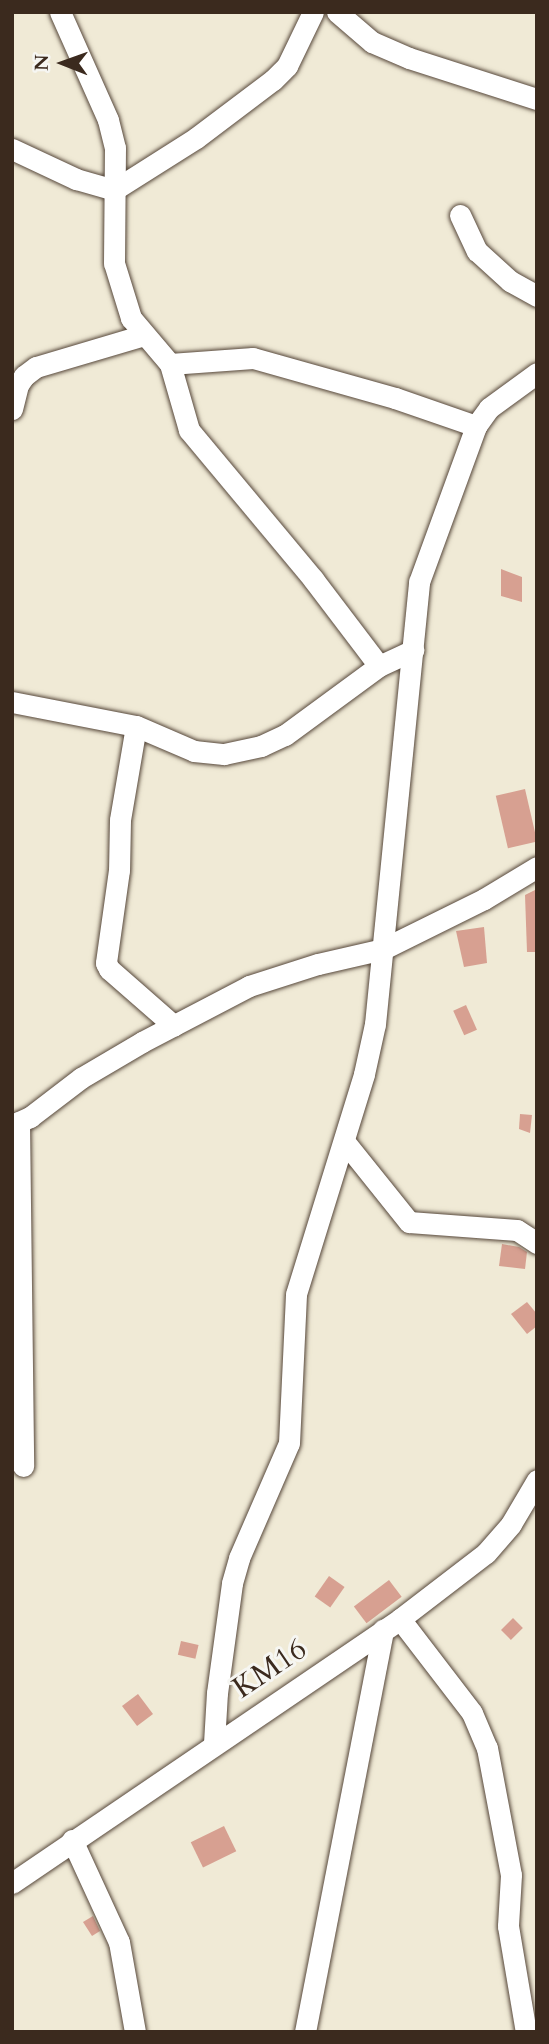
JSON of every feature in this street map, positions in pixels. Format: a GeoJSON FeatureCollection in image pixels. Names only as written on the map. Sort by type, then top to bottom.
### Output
{"type":"FeatureCollection","features":[{"type":"Feature","properties":{"kind":"street"},"geometry":{"type":"LineString","coordinates":[[60,12],[108,120],[115,149],[114,263],[123,299],[144,335],[170,364],[189,430],[313,579],[379,666]]}},
{"type":"Feature","properties":{"kind":"street"},"geometry":{"type":"LineString","coordinates":[[12,149],[76,179],[114,190],[185,146],[273,80],[287,66],[313,12]]}},
{"type":"Feature","properties":{"kind":"street"},"geometry":{"type":"LineString","coordinates":[[337,12],[350,27],[372,42],[409,58],[537,99]]}},
{"type":"Feature","properties":{"kind":"street"},"geometry":{"type":"LineString","coordinates":[[460,215],[477,251],[510,281],[537,296]]}},
{"type":"Feature","properties":{"kind":"street"},"geometry":{"type":"LineString","coordinates":[[12,409],[23,376],[36,368],[144,335]]}},
{"type":"Feature","properties":{"kind":"street"},"geometry":{"type":"LineString","coordinates":[[170,364],[238,358],[265,360],[476,426]]}},
{"type":"Feature","properties":{"kind":"street"},"geometry":{"type":"LineString","coordinates":[[214,1743],[217,1693],[232,1583],[239,1558],[289,1443],[296,1294],[344,1141],[374,1024],[413,650],[414,606],[419,582],[476,426],[489,408],[537,373]]}},
{"type":"Feature","properties":{"kind":"street"},"geometry":{"type":"LineString","coordinates":[[12,702],[136,726],[194,751],[224,754],[261,746],[285,735],[379,666],[413,650]]}},
{"type":"Feature","properties":{"kind":"street"},"geometry":{"type":"LineString","coordinates":[[136,726],[120,820],[119,870],[106,963],[109,970],[174,1026]]}},
{"type":"Feature","properties":{"kind":"street"},"geometry":{"type":"LineString","coordinates":[[23,1466],[16,1123],[81,1077],[249,986],[318,964],[383,949],[484,899],[537,867]]}},
{"type":"Feature","properties":{"kind":"street"},"geometry":{"type":"LineString","coordinates":[[344,1141],[409,1222],[517,1230],[537,1242]]}},
{"type":"Feature","properties":{"kind":"street","name":"KM16"},"geometry":{"type":"LineString","coordinates":[[12,1883],[391,1624],[486,1553],[511,1524],[537,1480]]}},
{"type":"Feature","properties":{"kind":"street"},"geometry":{"type":"LineString","coordinates":[[305,2032],[391,1624]]}},
{"type":"Feature","properties":{"kind":"street"},"geometry":{"type":"LineString","coordinates":[[391,1624],[472,1713],[487,1748],[511,1875],[508,1926],[526,2032]]}},
{"type":"Feature","properties":{"kind":"street"},"geometry":{"type":"LineString","coordinates":[[72,1840],[119,1942],[135,2032]]}},
{"type":"Feature","properties":{"kind":"building"},"geometry":{"type":"Polygon","coordinates":[[[501,569],[522,577],[522,602],[501,596],[501,569]]]}},
{"type":"Feature","properties":{"kind":"building"},"geometry":{"type":"Polygon","coordinates":[[[525,789],[537,842],[508,848],[496,796],[525,789]]]}},
{"type":"Feature","properties":{"kind":"building"},"geometry":{"type":"Polygon","coordinates":[[[537,889],[537,952],[527,952],[525,895],[537,889]]]}},
{"type":"Feature","properties":{"kind":"building"},"geometry":{"type":"Polygon","coordinates":[[[484,927],[487,963],[464,967],[456,931],[484,927]]]}},
{"type":"Feature","properties":{"kind":"building"},"geometry":{"type":"Polygon","coordinates":[[[466,1005],[477,1030],[464,1035],[453,1011],[466,1005]]]}},
{"type":"Feature","properties":{"kind":"building"},"geometry":{"type":"Polygon","coordinates":[[[520,1114],[532,1115],[530,1133],[519,1129],[520,1114]]]}},
{"type":"Feature","properties":{"kind":"building"},"geometry":{"type":"Polygon","coordinates":[[[502,1244],[519,1247],[527,1252],[525,1269],[499,1266],[502,1244]]]}},
{"type":"Feature","properties":{"kind":"building"},"geometry":{"type":"Polygon","coordinates":[[[527,1302],[537,1314],[537,1326],[527,1334],[511,1314],[527,1302]]]}},
{"type":"Feature","properties":{"kind":"building"},"geometry":{"type":"Polygon","coordinates":[[[329,1576],[345,1587],[330,1607],[315,1596],[329,1576]]]}},
{"type":"Feature","properties":{"kind":"building"},"geometry":{"type":"Polygon","coordinates":[[[389,1580],[402,1597],[366,1623],[354,1606],[389,1580]]]}},
{"type":"Feature","properties":{"kind":"building"},"geometry":{"type":"Polygon","coordinates":[[[513,1618],[523,1628],[511,1640],[501,1630],[513,1618]]]}},
{"type":"Feature","properties":{"kind":"building"},"geometry":{"type":"Polygon","coordinates":[[[181,1641],[199,1645],[195,1659],[178,1655],[181,1641]]]}},
{"type":"Feature","properties":{"kind":"building"},"geometry":{"type":"Polygon","coordinates":[[[138,1694],[153,1714],[137,1726],[122,1706],[138,1694]]]}},
{"type":"Feature","properties":{"kind":"building"},"geometry":{"type":"Polygon","coordinates":[[[224,1826],[236,1851],[203,1867],[191,1842],[224,1826]]]}},
{"type":"Feature","properties":{"kind":"building"},"geometry":{"type":"Polygon","coordinates":[[[93,1916],[100,1931],[92,1936],[83,1922],[93,1916]]]}}]}
